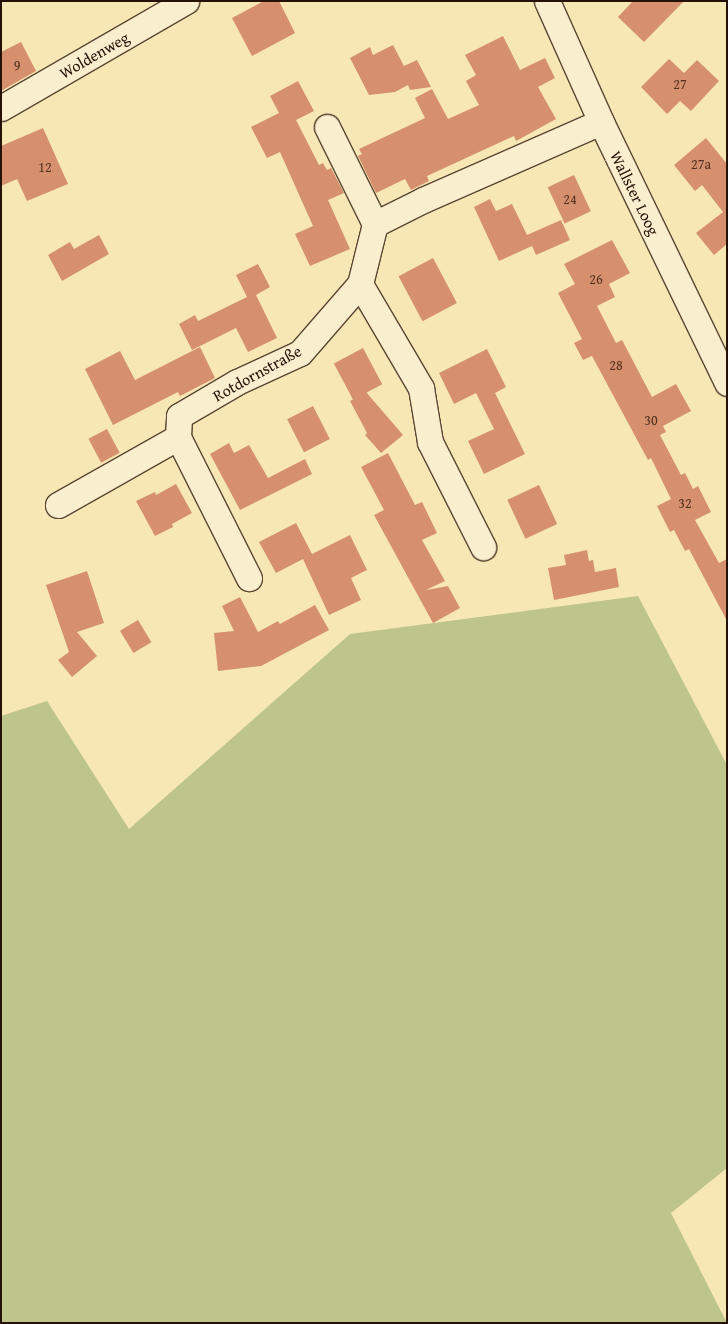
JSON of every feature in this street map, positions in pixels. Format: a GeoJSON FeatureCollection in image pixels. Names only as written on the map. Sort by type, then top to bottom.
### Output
{"type":"FeatureCollection","features":[{"type":"Feature","properties":{"kind":"street","name":"Woldenweg"},"geometry":{"type":"LineString","coordinates":[[1,108],[186,1]]}},
{"type":"Feature","properties":{"kind":"street","name":"Wallster Loog"},"geometry":{"type":"LineString","coordinates":[[546,1],[601,122],[727,383]]}},
{"type":"Feature","properties":{"kind":"street"},"geometry":{"type":"LineString","coordinates":[[327,127],[375,224],[423,200],[601,122]]}},
{"type":"Feature","properties":{"kind":"street","name":"Rotdornstraße"},"geometry":{"type":"LineString","coordinates":[[178,437],[179,416],[237,382],[300,353],[360,284],[375,224]]}},
{"type":"Feature","properties":{"kind":"street"},"geometry":{"type":"LineString","coordinates":[[360,284],[420,388],[430,442],[483,547]]}},
{"type":"Feature","properties":{"kind":"street"},"geometry":{"type":"LineString","coordinates":[[58,505],[178,437],[249,578]]}},
{"type":"Feature","properties":{"kind":"green space"},"geometry":{"type":"Polygon","coordinates":[[[638,596],[727,765],[727,1168],[671,1213],[727,1323],[1,1323],[1,716],[47,701],[129,829],[350,634],[638,596]]]}},
{"type":"Feature","properties":{"kind":"building"},"geometry":{"type":"Polygon","coordinates":[[[264,1],[279,1],[295,33],[252,56],[232,18],[264,1]]]}},
{"type":"Feature","properties":{"kind":"building"},"geometry":{"type":"Polygon","coordinates":[[[633,1],[684,1],[644,42],[618,17],[633,1]]]}},
{"type":"Feature","properties":{"kind":"building"},"geometry":{"type":"Polygon","coordinates":[[[503,36],[520,70],[545,58],[555,78],[538,87],[556,119],[516,141],[514,136],[427,176],[429,181],[411,190],[405,179],[376,193],[358,156],[362,154],[359,149],[425,118],[415,98],[432,89],[448,119],[479,105],[466,81],[476,75],[465,55],[503,36]]]}},
{"type":"Feature","properties":{"kind":"building"},"geometry":{"type":"Polygon","coordinates":[[[21,42],[36,71],[1,91],[1,52],[21,42]]]}},
{"type":"Feature","properties":{"kind":"building"},"geometry":{"type":"Polygon","coordinates":[[[393,45],[404,66],[417,60],[431,87],[410,90],[408,85],[395,92],[369,95],[350,58],[370,47],[373,55],[393,45]]]}},
{"type":"Feature","properties":{"kind":"building"},"geometry":{"type":"Polygon","coordinates":[[[669,59],[684,73],[697,60],[719,81],[691,111],[680,101],[667,114],[641,87],[669,59]]]}},
{"type":"Feature","properties":{"kind":"building"},"geometry":{"type":"Polygon","coordinates":[[[298,81],[314,111],[296,120],[319,165],[323,163],[327,170],[331,168],[344,193],[328,200],[350,249],[310,266],[295,234],[313,226],[280,152],[267,158],[251,127],[279,113],[270,96],[298,81]]]}},
{"type":"Feature","properties":{"kind":"building"},"geometry":{"type":"Polygon","coordinates":[[[43,128],[68,184],[27,201],[17,179],[1,186],[1,146],[43,128]]]}},
{"type":"Feature","properties":{"kind":"building"},"geometry":{"type":"Polygon","coordinates":[[[706,138],[727,164],[727,244],[714,255],[696,233],[723,212],[702,185],[695,191],[674,165],[706,138]]]}},
{"type":"Feature","properties":{"kind":"building"},"geometry":{"type":"Polygon","coordinates":[[[574,175],[591,211],[565,224],[548,187],[574,175]]]}},
{"type":"Feature","properties":{"kind":"building"},"geometry":{"type":"Polygon","coordinates":[[[490,199],[496,211],[512,204],[527,235],[561,220],[570,240],[536,255],[532,246],[499,261],[474,207],[490,199]]]}},
{"type":"Feature","properties":{"kind":"building"},"geometry":{"type":"Polygon","coordinates":[[[99,235],[109,254],[62,281],[48,255],[70,242],[74,249],[99,235]]]}},
{"type":"Feature","properties":{"kind":"building"},"geometry":{"type":"Polygon","coordinates":[[[612,240],[630,273],[609,284],[615,297],[597,306],[616,343],[622,340],[652,397],[676,384],[691,411],[663,426],[666,432],[660,435],[681,475],[685,473],[693,489],[698,486],[711,512],[695,520],[719,563],[727,559],[727,621],[689,549],[685,551],[674,530],[670,532],[657,506],[671,499],[651,458],[648,460],[592,356],[583,360],[574,343],[582,339],[558,293],[575,284],[564,264],[612,240]]]}},
{"type":"Feature","properties":{"kind":"building"},"geometry":{"type":"Polygon","coordinates":[[[433,258],[457,303],[423,321],[399,276],[433,258]]]}},
{"type":"Feature","properties":{"kind":"building"},"geometry":{"type":"Polygon","coordinates":[[[258,264],[270,287],[256,295],[277,338],[248,352],[236,328],[192,350],[179,324],[195,315],[198,321],[247,297],[236,275],[258,264]]]}},
{"type":"Feature","properties":{"kind":"building"},"geometry":{"type":"Polygon","coordinates":[[[200,347],[215,378],[180,396],[178,392],[113,425],[85,369],[120,351],[135,380],[200,347]]]}},
{"type":"Feature","properties":{"kind":"building"},"geometry":{"type":"Polygon","coordinates":[[[363,348],[382,384],[353,400],[334,363],[363,348]]]}},
{"type":"Feature","properties":{"kind":"building"},"geometry":{"type":"Polygon","coordinates":[[[487,349],[506,387],[495,393],[525,454],[484,474],[468,441],[494,429],[476,393],[454,404],[439,373],[487,349]]]}},
{"type":"Feature","properties":{"kind":"building"},"geometry":{"type":"Polygon","coordinates":[[[366,392],[403,435],[381,453],[365,435],[367,433],[350,401],[366,392]]]}},
{"type":"Feature","properties":{"kind":"building"},"geometry":{"type":"Polygon","coordinates":[[[313,406],[330,439],[304,452],[287,419],[313,406]]]}},
{"type":"Feature","properties":{"kind":"building"},"geometry":{"type":"Polygon","coordinates":[[[107,429],[120,453],[101,463],[88,439],[107,429]]]}},
{"type":"Feature","properties":{"kind":"building"},"geometry":{"type":"Polygon","coordinates":[[[229,443],[234,453],[249,445],[268,478],[305,459],[312,474],[240,510],[210,454],[229,443]]]}},
{"type":"Feature","properties":{"kind":"building"},"geometry":{"type":"Polygon","coordinates":[[[388,453],[415,505],[422,502],[437,533],[422,540],[445,581],[426,590],[448,586],[460,608],[433,623],[374,515],[384,510],[361,467],[388,453]]]}},
{"type":"Feature","properties":{"kind":"building"},"geometry":{"type":"Polygon","coordinates":[[[176,484],[192,513],[172,524],[173,527],[155,536],[136,501],[155,492],[156,495],[176,484]]]}},
{"type":"Feature","properties":{"kind":"building"},"geometry":{"type":"Polygon","coordinates":[[[539,485],[557,524],[525,539],[507,500],[539,485]]]}},
{"type":"Feature","properties":{"kind":"building"},"geometry":{"type":"Polygon","coordinates":[[[296,523],[312,554],[350,535],[367,570],[351,578],[361,600],[329,615],[303,559],[276,573],[259,542],[296,523]]]}},
{"type":"Feature","properties":{"kind":"building"},"geometry":{"type":"Polygon","coordinates":[[[587,550],[589,561],[593,560],[595,572],[616,568],[619,587],[554,600],[548,568],[566,565],[564,555],[587,550]]]}},
{"type":"Feature","properties":{"kind":"building"},"geometry":{"type":"Polygon","coordinates":[[[87,571],[104,623],[77,632],[97,656],[72,677],[58,660],[69,652],[46,585],[87,571]]]}},
{"type":"Feature","properties":{"kind":"building"},"geometry":{"type":"Polygon","coordinates":[[[240,597],[258,632],[278,621],[280,624],[315,605],[329,630],[261,666],[218,671],[214,633],[234,631],[222,606],[240,597]]]}},
{"type":"Feature","properties":{"kind":"building"},"geometry":{"type":"Polygon","coordinates":[[[138,620],[151,642],[133,653],[120,631],[138,620]]]}}]}
